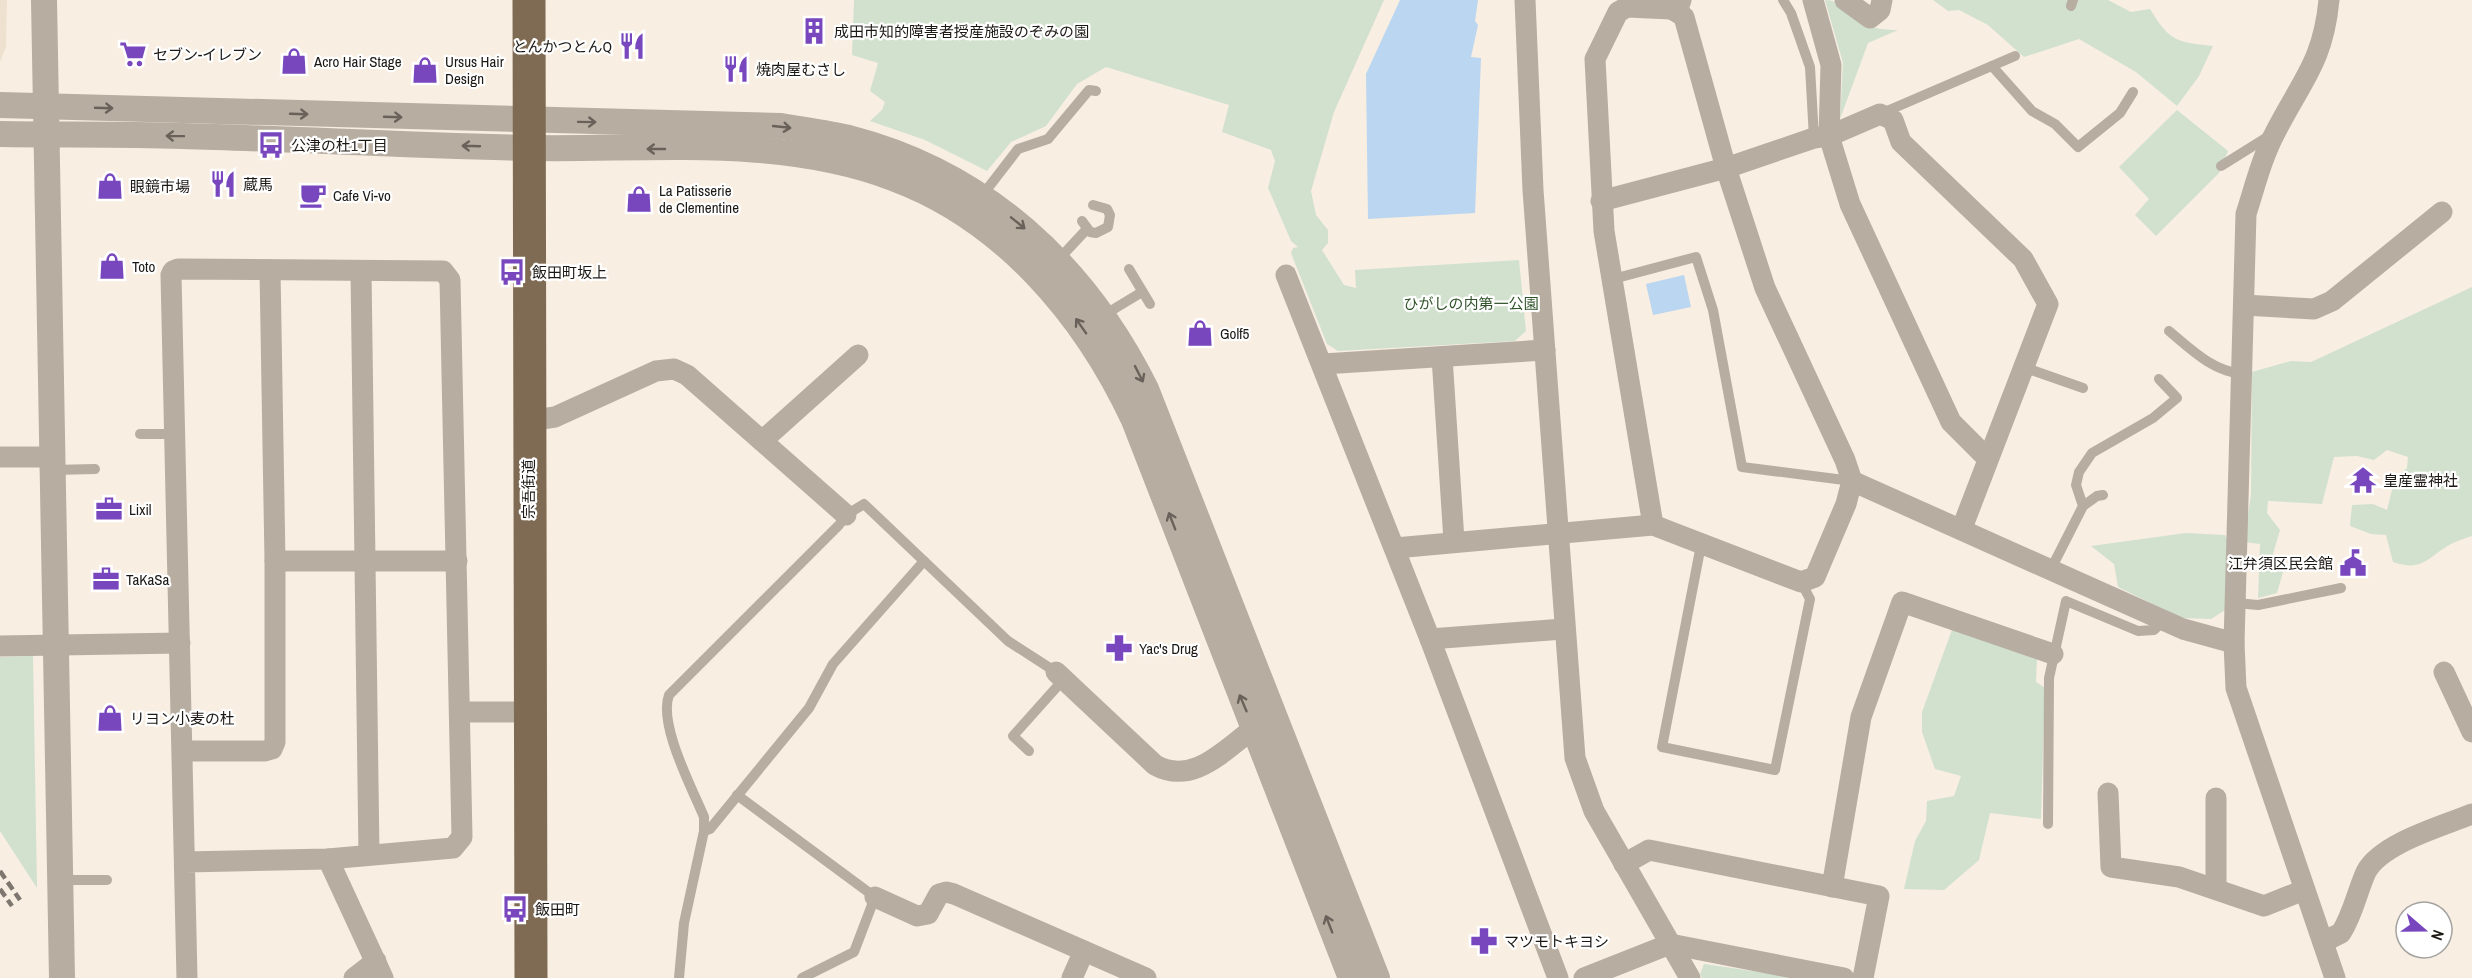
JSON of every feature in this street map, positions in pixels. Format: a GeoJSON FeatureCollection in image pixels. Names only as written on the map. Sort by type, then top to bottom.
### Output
{"type":"FeatureCollection","features":[{"type":"Feature","properties":{"kind":"highway","name":"宗吾街道"},"geometry":{"type":"LineString","coordinates":[[530,0],[528,421],[531,978]]}},
{"type":"Feature","properties":{"kind":"street"},"geometry":{"type":"LineString","coordinates":[[44,0],[62,978]]}},
{"type":"Feature","properties":{"kind":"street"},"geometry":{"type":"LineString","coordinates":[[1525,0],[1533,190],[1563,628],[1575,758],[1586,794],[1690,978]]}},
{"type":"Feature","properties":{"kind":"street"},"geometry":{"type":"LineString","coordinates":[[1813,0],[1831,65],[1821,137],[1951,422],[1988,459]]}},
{"type":"Feature","properties":{"kind":"street"},"geometry":{"type":"LineString","coordinates":[[1845,0],[1870,18],[1880,10],[1882,0]]}},
{"type":"Feature","properties":{"kind":"street"},"geometry":{"type":"LineString","coordinates":[[2329,0],[2320,49],[2311,73],[2275,132],[2247,214],[2234,643],[2236,688],[2335,978]]}},
{"type":"Feature","properties":{"kind":"street"},"geometry":{"type":"LineString","coordinates":[[1395,548],[1653,525],[1801,582],[1815,577],[1846,504],[1852,481],[1845,460],[1765,288],[1726,168],[1679,6],[1671,9],[1627,7],[1618,12],[1594,59],[1601,201],[1653,525]]}},
{"type":"Feature","properties":{"kind":"street"},"geometry":{"type":"LineString","coordinates":[[0,105],[742,149],[835,160],[895,178],[922,191],[984,228],[1048,286],[1081,326],[1117,384],[1134,420],[1351,978]]}},
{"type":"Feature","properties":{"kind":"street"},"geometry":{"type":"LineString","coordinates":[[1601,201],[1726,168],[1821,137],[1880,114],[1893,120],[1901,142],[2023,258],[2048,304],[1962,528]]}},
{"type":"Feature","properties":{"kind":"street"},"geometry":{"type":"LineString","coordinates":[[0,134],[529,135],[729,124],[800,129],[849,138],[882,148],[918,163],[981,197],[1021,225],[1058,260],[1104,315],[1134,365],[1150,398],[1377,978]]}},
{"type":"Feature","properties":{"kind":"street"},"geometry":{"type":"LineString","coordinates":[[2244,305],[2314,309],[2332,302],[2442,212]]}},
{"type":"Feature","properties":{"kind":"street"},"geometry":{"type":"LineString","coordinates":[[183,751],[272,749],[275,742],[275,561],[270,270]]}},
{"type":"Feature","properties":{"kind":"street"},"geometry":{"type":"LineString","coordinates":[[185,862],[328,859],[453,848],[462,837],[450,280],[443,271],[172,271],[187,978]]}},
{"type":"Feature","properties":{"kind":"street"},"geometry":{"type":"LineString","coordinates":[[362,271],[369,855]]}},
{"type":"Feature","properties":{"kind":"street"},"geometry":{"type":"LineString","coordinates":[[1287,275],[1395,548],[1558,978]]}},
{"type":"Feature","properties":{"kind":"street"},"geometry":{"type":"LineString","coordinates":[[1323,364],[1545,350]]}},
{"type":"Feature","properties":{"kind":"street"},"geometry":{"type":"LineString","coordinates":[[762,441],[858,355]]}},
{"type":"Feature","properties":{"kind":"street"},"geometry":{"type":"LineString","coordinates":[[1442,357],[1454,542]]}},
{"type":"Feature","properties":{"kind":"street"},"geometry":{"type":"LineString","coordinates":[[528,421],[555,417],[656,371],[674,369],[687,375],[846,515]]}},
{"type":"Feature","properties":{"kind":"street"},"geometry":{"type":"LineString","coordinates":[[0,457],[53,463]]}},
{"type":"Feature","properties":{"kind":"street"},"geometry":{"type":"LineString","coordinates":[[1852,481],[1962,528],[2183,629],[2234,643]]}},
{"type":"Feature","properties":{"kind":"street"},"geometry":{"type":"LineString","coordinates":[[275,561],[457,561]]}},
{"type":"Feature","properties":{"kind":"street"},"geometry":{"type":"LineString","coordinates":[[1832,886],[1861,717],[1902,602],[2053,654]]}},
{"type":"Feature","properties":{"kind":"street"},"geometry":{"type":"LineString","coordinates":[[1430,639],[1563,628]]}},
{"type":"Feature","properties":{"kind":"street"},"geometry":{"type":"LineString","coordinates":[[0,646],[180,643]]}},
{"type":"Feature","properties":{"kind":"street"},"geometry":{"type":"LineString","coordinates":[[2444,672],[2472,732]]}},
{"type":"Feature","properties":{"kind":"street"},"geometry":{"type":"LineString","coordinates":[[1059,676],[1107,730],[1155,765],[1179,773],[1196,770],[1253,729]]}},
{"type":"Feature","properties":{"kind":"street"},"geometry":{"type":"LineString","coordinates":[[461,712],[529,712]]}},
{"type":"Feature","properties":{"kind":"street"},"geometry":{"type":"LineString","coordinates":[[2108,793],[2111,867],[2179,877],[2216,887],[2264,906],[2304,890]]}},
{"type":"Feature","properties":{"kind":"street"},"geometry":{"type":"LineString","coordinates":[[2216,798],[2216,887]]}},
{"type":"Feature","properties":{"kind":"street"},"geometry":{"type":"LineString","coordinates":[[2323,942],[2341,933],[2367,870],[2378,858],[2404,842],[2472,814]]}},
{"type":"Feature","properties":{"kind":"street"},"geometry":{"type":"LineString","coordinates":[[1624,864],[1649,850],[1878,896],[1863,978]]}},
{"type":"Feature","properties":{"kind":"street"},"geometry":{"type":"LineString","coordinates":[[328,859],[379,969],[354,978]]}},
{"type":"Feature","properties":{"kind":"street"},"geometry":{"type":"LineString","coordinates":[[875,897],[917,916],[927,914],[936,898],[946,892],[1146,978]]}},
{"type":"Feature","properties":{"kind":"street"},"geometry":{"type":"LineString","coordinates":[[1584,978],[1670,944],[1797,973],[1844,978]]}},
{"type":"Feature","properties":{"kind":"street"},"geometry":{"type":"LineString","coordinates":[[1072,978],[1084,951]]}},
{"type":"Feature","properties":{"kind":"lane"},"geometry":{"type":"LineString","coordinates":[[1784,0],[1791,13],[1810,67],[1821,137]]}},
{"type":"Feature","properties":{"kind":"lane"},"geometry":{"type":"LineString","coordinates":[[1880,114],[2015,56]]}},
{"type":"Feature","properties":{"kind":"lane"},"geometry":{"type":"LineString","coordinates":[[1992,66],[2032,111],[2055,124],[2079,147],[2120,113],[2133,93]]}},
{"type":"Feature","properties":{"kind":"lane"},"geometry":{"type":"LineString","coordinates":[[981,197],[1018,149],[1048,139],[1089,90],[1096,91]]}},
{"type":"Feature","properties":{"kind":"lane"},"geometry":{"type":"LineString","coordinates":[[2221,166],[2275,132]]}},
{"type":"Feature","properties":{"kind":"lane"},"geometry":{"type":"LineString","coordinates":[[1058,260],[1085,225],[1096,233],[1108,227],[1110,215],[1102,204]]}},
{"type":"Feature","properties":{"kind":"lane"},"geometry":{"type":"LineString","coordinates":[[1613,279],[1696,257],[1713,310],[1742,466],[1852,481]]}},
{"type":"Feature","properties":{"kind":"lane"},"geometry":{"type":"LineString","coordinates":[[1129,269],[1150,304]]}},
{"type":"Feature","properties":{"kind":"lane"},"geometry":{"type":"LineString","coordinates":[[1104,315],[1142,292]]}},
{"type":"Feature","properties":{"kind":"lane"},"geometry":{"type":"LineString","coordinates":[[2169,331],[2211,366],[2224,372],[2242,374]]}},
{"type":"Feature","properties":{"kind":"lane"},"geometry":{"type":"LineString","coordinates":[[2023,367],[2083,388]]}},
{"type":"Feature","properties":{"kind":"lane"},"geometry":{"type":"LineString","coordinates":[[2083,506],[2076,485],[2079,472],[2092,453],[2153,418],[2177,398],[2159,379]]}},
{"type":"Feature","properties":{"kind":"lane"},"geometry":{"type":"LineString","coordinates":[[140,434],[175,434]]}},
{"type":"Feature","properties":{"kind":"lane"},"geometry":{"type":"LineString","coordinates":[[53,463],[95,469]]}},
{"type":"Feature","properties":{"kind":"lane"},"geometry":{"type":"LineString","coordinates":[[2051,569],[2083,506],[2097,496],[2103,495]]}},
{"type":"Feature","properties":{"kind":"lane"},"geometry":{"type":"LineString","coordinates":[[679,978],[684,923],[704,831],[704,817],[670,732],[666,712],[669,695],[839,525],[846,515],[864,504],[1008,641],[1059,676],[1013,736],[1029,751]]}},
{"type":"Feature","properties":{"kind":"lane"},"geometry":{"type":"LineString","coordinates":[[1701,545],[1662,747],[1775,770],[1809,599],[1801,582]]}},
{"type":"Feature","properties":{"kind":"lane"},"geometry":{"type":"LineString","coordinates":[[704,831],[710,829],[809,708],[833,664],[924,561]]}},
{"type":"Feature","properties":{"kind":"lane"},"geometry":{"type":"LineString","coordinates":[[2236,603],[2258,605],[2341,588]]}},
{"type":"Feature","properties":{"kind":"lane"},"geometry":{"type":"LineString","coordinates":[[2048,824],[2049,678],[2066,601],[2138,631],[2154,630],[2164,620]]}},
{"type":"Feature","properties":{"kind":"lane"},"geometry":{"type":"LineString","coordinates":[[737,795],[875,897],[854,952],[802,978]]}},
{"type":"Feature","properties":{"kind":"lane"},"geometry":{"type":"LineString","coordinates":[[59,880],[107,880]]}},
{"type":"Feature","properties":{"kind":"shaded area"},"geometry":{"type":"Polygon","coordinates":[[[0,0],[7,0],[6,47],[0,62],[0,0]]]}},
{"type":"Feature","properties":{"kind":"green space","name":"ひがしの内第一公園"},"geometry":{"type":"Polygon","coordinates":[[[854,0],[1384,0],[1334,112],[1311,191],[1316,215],[1328,230],[1328,243],[1322,250],[1344,285],[1356,288],[1355,270],[1519,260],[1526,331],[1515,341],[1338,351],[1327,344],[1291,253],[1293,248],[1298,247],[1291,241],[1268,188],[1275,161],[1271,150],[1222,132],[1229,105],[1106,67],[1077,84],[1046,126],[1011,142],[987,171],[925,140],[870,121],[882,110],[885,102],[870,91],[878,63],[852,55],[854,0]]]}},
{"type":"Feature","properties":{"kind":"green space"},"geometry":{"type":"Polygon","coordinates":[[[1825,0],[1840,5],[1861,22],[1880,29],[1898,30],[1868,43],[1840,119],[1843,63],[1825,0]]]}},
{"type":"Feature","properties":{"kind":"green space"},"geometry":{"type":"Polygon","coordinates":[[[1933,0],[2108,0],[2131,12],[2150,9],[2169,34],[2183,41],[2213,46],[2199,76],[2177,106],[2136,72],[2079,39],[2024,57],[1988,25],[1959,10],[1948,11],[1933,0]]]}},
{"type":"Feature","properties":{"kind":"green space"},"geometry":{"type":"Polygon","coordinates":[[[2177,110],[2228,151],[2219,173],[2156,236],[2135,215],[2149,199],[2119,167],[2177,110]]]}},
{"type":"Feature","properties":{"kind":"green space"},"geometry":{"type":"Polygon","coordinates":[[[2472,287],[2472,536],[2453,543],[2419,564],[2403,565],[2393,562],[2386,535],[2371,534],[2350,526],[2352,505],[2373,504],[2387,510],[2395,478],[2407,468],[2408,457],[2387,450],[2374,460],[2357,456],[2334,457],[2322,504],[2268,501],[2267,513],[2280,530],[2273,554],[2283,572],[2277,593],[2258,598],[2260,544],[2244,542],[2251,495],[2252,372],[2291,361],[2311,362],[2472,287]]]}},
{"type":"Feature","properties":{"kind":"green space"},"geometry":{"type":"Polygon","coordinates":[[[2186,533],[2225,535],[2228,541],[2227,609],[2211,619],[2181,618],[2118,587],[2114,564],[2091,546],[2186,533]]]}},
{"type":"Feature","properties":{"kind":"green space"},"geometry":{"type":"Polygon","coordinates":[[[1953,627],[2037,659],[2036,682],[2045,688],[2041,819],[1990,813],[1979,860],[1944,890],[1904,889],[1915,841],[1926,821],[1927,801],[1954,796],[1961,776],[1935,769],[1922,732],[1922,712],[1953,627]]]}},
{"type":"Feature","properties":{"kind":"green space"},"geometry":{"type":"Polygon","coordinates":[[[33,656],[37,888],[0,831],[0,657],[33,656]]]}},
{"type":"Feature","properties":{"kind":"green space"},"geometry":{"type":"Polygon","coordinates":[[[1704,964],[1786,976],[1787,978],[1702,978],[1700,974],[1704,964]]]}},
{"type":"Feature","properties":{"kind":"water"},"geometry":{"type":"Polygon","coordinates":[[[1400,0],[1478,0],[1475,21],[1478,25],[1471,57],[1481,58],[1475,213],[1368,219],[1366,74],[1400,0]]]}},
{"type":"Feature","properties":{"kind":"water"},"geometry":{"type":"Polygon","coordinates":[[[1684,275],[1691,307],[1653,315],[1646,284],[1684,275]]]}},
{"type":"Feature","properties":{"kind":"railway"},"geometry":{"type":"LineString","coordinates":[[0,871],[20,900]]}},
{"type":"Feature","properties":{"kind":"railway"},"geometry":{"type":"LineString","coordinates":[[0,889],[12,906]]}},
{"type":"Feature","properties":{"kind":"place","name":"成田市知的障害者授産施設のぞみの園"},"geometry":{"type":"Point","coordinates":[814,31]}},
{"type":"Feature","properties":{"kind":"place","name":"とんかつとんQ"},"geometry":{"type":"Point","coordinates":[632,46]}},
{"type":"Feature","properties":{"kind":"place","name":"セブン-イレブン"},"geometry":{"type":"Point","coordinates":[133,54]}},
{"type":"Feature","properties":{"kind":"place","name":"Acro Hair Stage"},"geometry":{"type":"Point","coordinates":[294,61]}},
{"type":"Feature","properties":{"kind":"place","name":"焼肉屋むさし"},"geometry":{"type":"Point","coordinates":[736,69]}},
{"type":"Feature","properties":{"kind":"place","name":"Ursus Hair Design"},"geometry":{"type":"Point","coordinates":[425,70]}},
{"type":"Feature","properties":{"kind":"place","name":"公津の杜1丁目"},"geometry":{"type":"Point","coordinates":[271,145]}},
{"type":"Feature","properties":{"kind":"place","name":"蔵馬"},"geometry":{"type":"Point","coordinates":[223,184]}},
{"type":"Feature","properties":{"kind":"place","name":"眼鏡市場"},"geometry":{"type":"Point","coordinates":[110,186]}},
{"type":"Feature","properties":{"kind":"place","name":"Cafe Vi-vo"},"geometry":{"type":"Point","coordinates":[313,195]}},
{"type":"Feature","properties":{"kind":"place","name":"La Patisserie de Clementine"},"geometry":{"type":"Point","coordinates":[639,199]}},
{"type":"Feature","properties":{"kind":"place","name":"Toto"},"geometry":{"type":"Point","coordinates":[112,266]}},
{"type":"Feature","properties":{"kind":"place","name":"飯田町坂上"},"geometry":{"type":"Point","coordinates":[512,272]}},
{"type":"Feature","properties":{"kind":"place","name":"Golf5"},"geometry":{"type":"Point","coordinates":[1200,333]}},
{"type":"Feature","properties":{"kind":"place","name":"皇産霊神社"},"geometry":{"type":"Point","coordinates":[2363,480]}},
{"type":"Feature","properties":{"kind":"place","name":"Lixil"},"geometry":{"type":"Point","coordinates":[109,509]}},
{"type":"Feature","properties":{"kind":"place","name":"江弁須区民会館"},"geometry":{"type":"Point","coordinates":[2353,563]}},
{"type":"Feature","properties":{"kind":"place","name":"TaKaSa"},"geometry":{"type":"Point","coordinates":[106,579]}},
{"type":"Feature","properties":{"kind":"place","name":"Yac's Drug"},"geometry":{"type":"Point","coordinates":[1119,648]}},
{"type":"Feature","properties":{"kind":"place","name":"リヨン小麦の杜"},"geometry":{"type":"Point","coordinates":[110,718]}},
{"type":"Feature","properties":{"kind":"place","name":"飯田町"},"geometry":{"type":"Point","coordinates":[515,909]}},
{"type":"Feature","properties":{"kind":"place","name":"マツモトキヨシ"},"geometry":{"type":"Point","coordinates":[1484,941]}}]}
